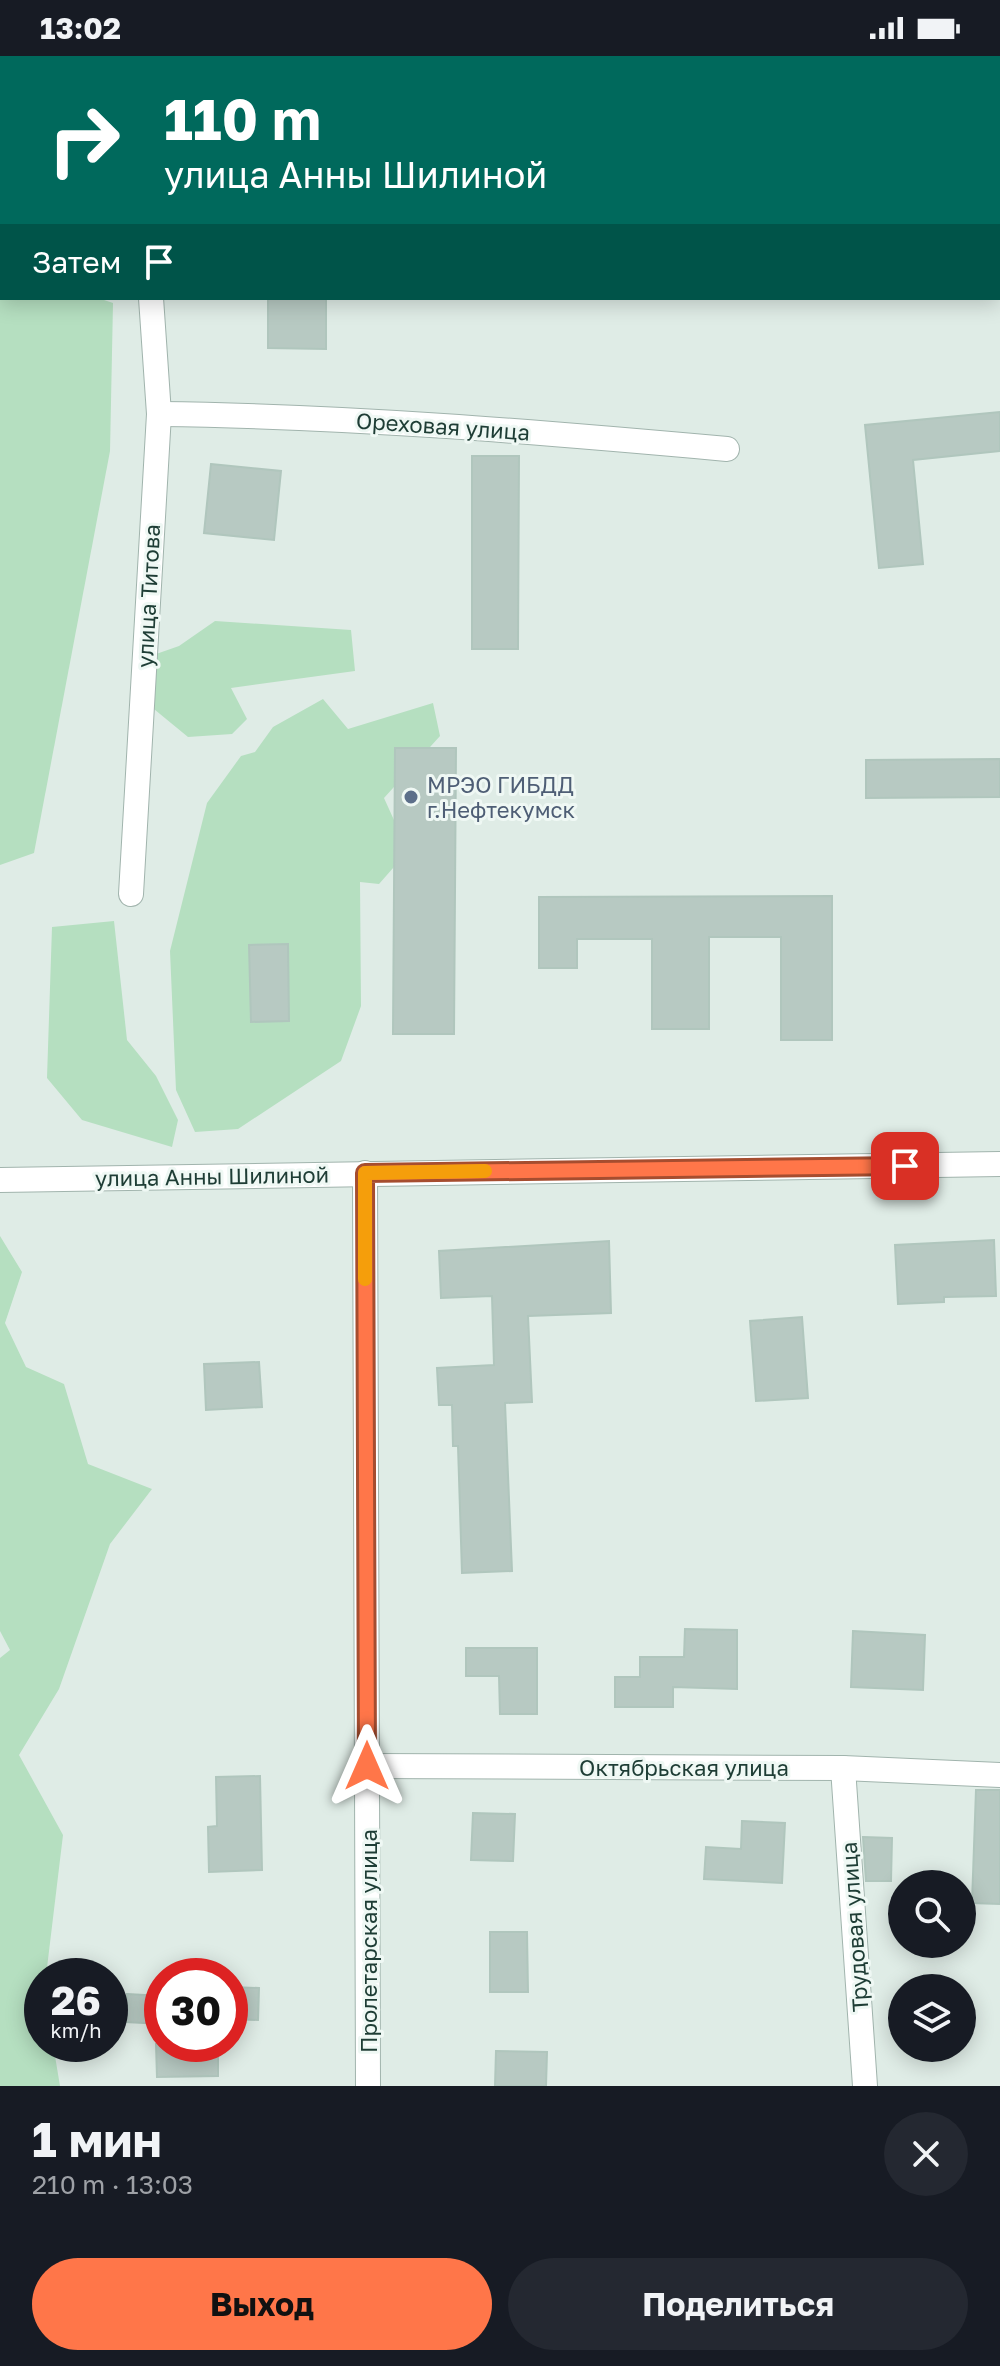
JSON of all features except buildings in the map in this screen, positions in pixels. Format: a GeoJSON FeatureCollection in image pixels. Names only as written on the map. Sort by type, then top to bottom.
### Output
{"type":"FeatureCollection","features":[{"type":"Feature","properties":{"kind":"street","name":"улица Титова"},"geometry":{"type":"LineString","coordinates":[[131,894],[159,414],[151,300]]}},
{"type":"Feature","properties":{"kind":"street","name":"Ореховая улица"},"geometry":{"type":"LineString","coordinates":[[159,414],[277,416],[492,428],[727,449]]}},
{"type":"Feature","properties":{"kind":"street","name":"улица Анны Шилиной"},"geometry":{"type":"LineString","coordinates":[[0,1180],[1000,1164]]}},
{"type":"Feature","properties":{"kind":"street","name":"Пролетарская улица"},"geometry":{"type":"LineString","coordinates":[[365,1173],[368,2086]]}},
{"type":"Feature","properties":{"kind":"street","name":"Октябрьская улица"},"geometry":{"type":"LineString","coordinates":[[367,1766],[843,1768],[1000,1775]]}},
{"type":"Feature","properties":{"kind":"street","name":"Трудовая улица"},"geometry":{"type":"LineString","coordinates":[[843,1768],[865,2086]]}},
{"type":"Feature","properties":{"kind":"green space"},"geometry":{"type":"Polygon","coordinates":[[[0,300],[104,300],[113,303],[110,451],[34,853],[0,865],[0,300]]]}},
{"type":"Feature","properties":{"kind":"green space"},"geometry":{"type":"Polygon","coordinates":[[[215,621],[351,630],[355,671],[231,688],[247,719],[232,734],[188,737],[132,691],[139,660],[179,646],[215,621]]]}},
{"type":"Feature","properties":{"kind":"green space"},"geometry":{"type":"Polygon","coordinates":[[[323,699],[348,729],[433,703],[440,736],[384,798],[408,851],[379,884],[360,882],[361,1006],[341,1061],[238,1129],[195,1132],[176,1090],[170,951],[207,803],[241,756],[255,752],[273,727],[323,699]],[[250,945],[251,1022],[289,1021],[250,945]]]}},
{"type":"Feature","properties":{"kind":"green space"},"geometry":{"type":"Polygon","coordinates":[[[114,921],[127,1040],[156,1076],[178,1120],[172,1147],[82,1120],[47,1078],[52,927],[114,921]]]}},
{"type":"Feature","properties":{"kind":"green space"},"geometry":{"type":"Polygon","coordinates":[[[0,1236],[22,1272],[5,1323],[26,1367],[64,1384],[88,1464],[152,1489],[110,1544],[59,1689],[19,1755],[63,1835],[48,1958],[24,1958],[24,2062],[56,2062],[60,2086],[0,2086],[0,1658],[10,1650],[0,1631],[0,1236]]]}},
{"type":"Feature","properties":{"kind":"slow traffic"},"geometry":{"type":"LineString","coordinates":[[365,1279],[365,1173],[485,1171]]}},
{"type":"Feature","properties":{"kind":"place","name":"МРЭО ГИБДД г.Нефтекумск"},"geometry":{"type":"Point","coordinates":[411,797]}},
{"type":"Feature","properties":{"kind":"route"},"geometry":{"type":"LineString","coordinates":[[367,1766],[365,1173],[905,1166]]}}]}
